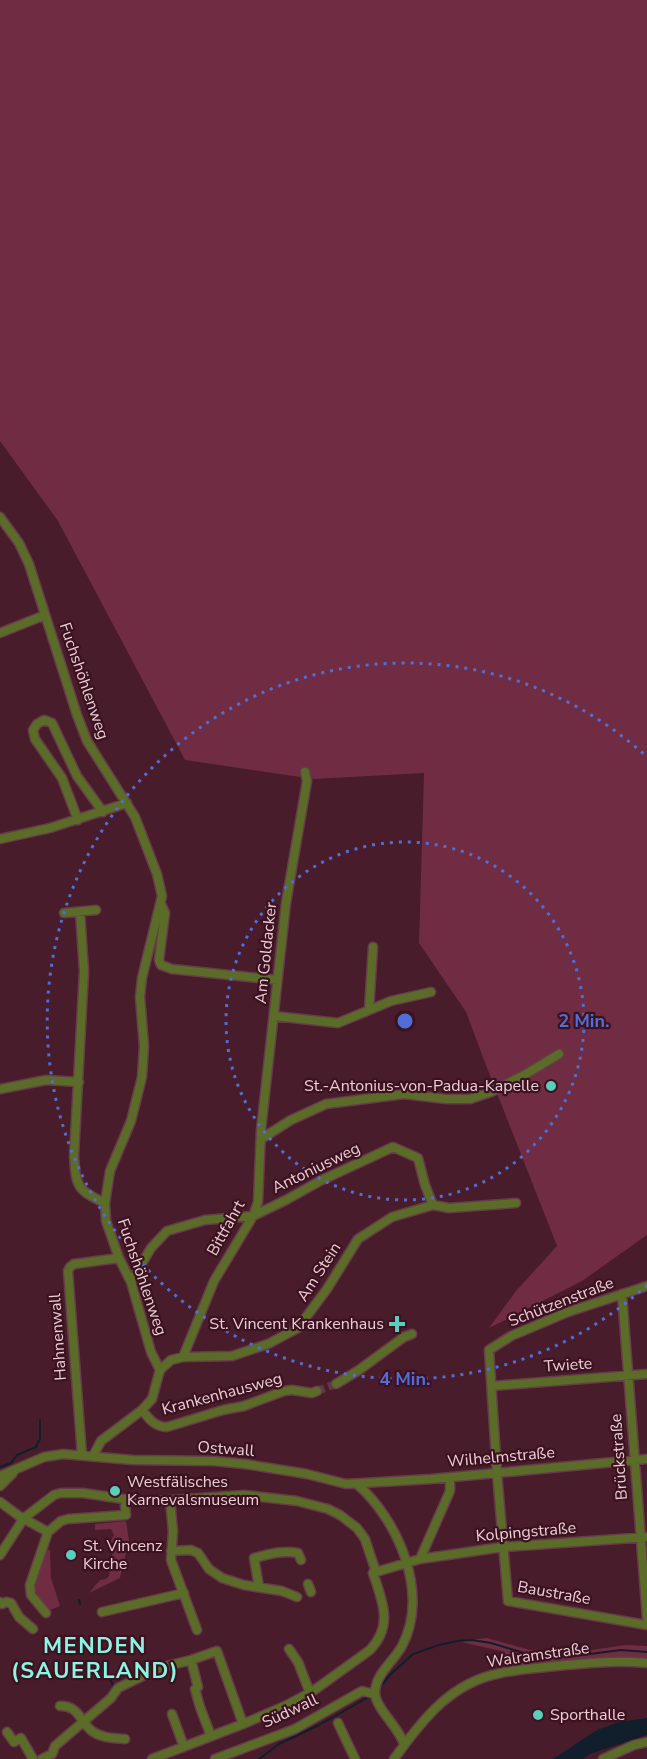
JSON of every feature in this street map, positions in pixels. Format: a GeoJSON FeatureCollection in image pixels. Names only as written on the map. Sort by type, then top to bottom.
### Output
{"type":"FeatureCollection","features":[{"type":"Feature","properties":{"kind":"street","name":"Fuchshöhlenweg"},"geometry":{"type":"LineString","coordinates":[[0,517],[19,543],[29,564],[76,715],[87,741],[135,817],[157,874],[162,896],[142,978],[140,997],[144,1046],[142,1077],[131,1121],[110,1172],[105,1203],[106,1221],[118,1258],[131,1282],[151,1352],[160,1370]]}},
{"type":"Feature","properties":{"kind":"street"},"geometry":{"type":"LineString","coordinates":[[0,633],[45,615]]}},
{"type":"Feature","properties":{"kind":"street"},"geometry":{"type":"LineString","coordinates":[[78,820],[62,778],[35,739],[33,730],[44,720],[52,723],[77,776],[103,812]]}},
{"type":"Feature","properties":{"kind":"street","name":"Am Goldacker"},"geometry":{"type":"LineString","coordinates":[[261,1139],[286,903],[307,781],[305,772]]}},
{"type":"Feature","properties":{"kind":"street"},"geometry":{"type":"LineString","coordinates":[[0,839],[50,828],[127,803]]}},
{"type":"Feature","properties":{"kind":"street"},"geometry":{"type":"LineString","coordinates":[[161,904],[165,913],[159,960],[161,965],[172,969],[277,980]]}},
{"type":"Feature","properties":{"kind":"street"},"geometry":{"type":"LineString","coordinates":[[64,913],[96,910]]}},
{"type":"Feature","properties":{"kind":"street"},"geometry":{"type":"LineString","coordinates":[[80,912],[84,971],[74,1156],[76,1178],[82,1191],[105,1203]]}},
{"type":"Feature","properties":{"kind":"street"},"geometry":{"type":"LineString","coordinates":[[369,1010],[373,947]]}},
{"type":"Feature","properties":{"kind":"street"},"geometry":{"type":"LineString","coordinates":[[274,1016],[338,1023],[391,1001],[431,992]]}},
{"type":"Feature","properties":{"kind":"street"},"geometry":{"type":"LineString","coordinates":[[261,1139],[291,1120],[326,1104],[404,1094],[446,1099],[470,1099],[526,1074],[559,1054]]}},
{"type":"Feature","properties":{"kind":"street"},"geometry":{"type":"LineString","coordinates":[[0,1089],[46,1080],[79,1082]]}},
{"type":"Feature","properties":{"kind":"street","name":"Bittfahrt"},"geometry":{"type":"LineString","coordinates":[[183,1357],[214,1281],[253,1216],[258,1202],[261,1139]]}},
{"type":"Feature","properties":{"kind":"street","name":"Antoniusweg"},"geometry":{"type":"LineString","coordinates":[[131,1282],[151,1248],[167,1232],[205,1220],[253,1216],[393,1147],[418,1158],[433,1205]]}},
{"type":"Feature","properties":{"kind":"street","name":"Am Stein"},"geometry":{"type":"LineString","coordinates":[[183,1357],[232,1356],[268,1344],[298,1328],[327,1289],[358,1239],[392,1217],[433,1205],[459,1207],[516,1203]]}},
{"type":"Feature","properties":{"kind":"street","name":"Hahnenwall"},"geometry":{"type":"LineString","coordinates":[[82,1455],[68,1271],[74,1264],[118,1258]]}},
{"type":"Feature","properties":{"kind":"street","name":"Schützenstraße"},"geometry":{"type":"LineString","coordinates":[[492,1386],[489,1350],[492,1347],[511,1336],[568,1312],[647,1286]]}},
{"type":"Feature","properties":{"kind":"street","name":"Brückstraße"},"geometry":{"type":"LineString","coordinates":[[622,1294],[634,1460],[644,1537],[647,1618]]}},
{"type":"Feature","properties":{"kind":"street"},"geometry":{"type":"LineString","coordinates":[[336,1384],[404,1337],[412,1334]]}},
{"type":"Feature","properties":{"kind":"street"},"geometry":{"type":"LineString","coordinates":[[93,1456],[101,1441],[142,1410],[152,1398],[160,1370],[171,1360],[183,1357]]}},
{"type":"Feature","properties":{"kind":"street","name":"Twiete"},"geometry":{"type":"LineString","coordinates":[[492,1386],[647,1374]]}},
{"type":"Feature","properties":{"kind":"street"},"geometry":{"type":"LineString","coordinates":[[492,1386],[503,1547]]}},
{"type":"Feature","properties":{"kind":"street","name":"Krankenhausweg"},"geometry":{"type":"LineString","coordinates":[[142,1410],[160,1427],[244,1406],[284,1391],[312,1393],[317,1391]]}},
{"type":"Feature","properties":{"kind":"street","name":"Ostwall"},"geometry":{"type":"LineString","coordinates":[[0,1476],[44,1457],[63,1454],[133,1460],[214,1461],[245,1464],[307,1474],[337,1483],[357,1484]]}},
{"type":"Feature","properties":{"kind":"street","name":"Wilhelmstraße"},"geometry":{"type":"LineString","coordinates":[[357,1484],[647,1459]]}},
{"type":"Feature","properties":{"kind":"street"},"geometry":{"type":"LineString","coordinates":[[0,1485],[15,1470]]}},
{"type":"Feature","properties":{"kind":"street"},"geometry":{"type":"LineString","coordinates":[[420,1559],[450,1491],[450,1477]]}},
{"type":"Feature","properties":{"kind":"street"},"geometry":{"type":"LineString","coordinates":[[357,1484],[382,1513],[408,1563],[413,1599],[408,1630],[401,1648],[380,1676],[376,1696],[382,1711],[398,1729],[404,1744]]}},
{"type":"Feature","properties":{"kind":"street"},"geometry":{"type":"LineString","coordinates":[[0,1555],[24,1518],[61,1493],[83,1493],[144,1502],[244,1496],[297,1501],[328,1509],[357,1528],[365,1539],[384,1605],[384,1624],[380,1637],[370,1650],[310,1693],[285,1706],[152,1759]]}},
{"type":"Feature","properties":{"kind":"street"},"geometry":{"type":"LineString","coordinates":[[46,1613],[31,1594],[30,1585],[48,1532],[61,1521],[68,1519],[126,1515],[125,1506],[128,1500]]}},
{"type":"Feature","properties":{"kind":"street"},"geometry":{"type":"LineString","coordinates":[[170,1500],[173,1531],[171,1560],[197,1630]]}},
{"type":"Feature","properties":{"kind":"street"},"geometry":{"type":"LineString","coordinates":[[0,1502],[19,1516],[48,1532]]}},
{"type":"Feature","properties":{"kind":"street","name":"Kolpingstraße"},"geometry":{"type":"LineString","coordinates":[[375,1572],[420,1559],[503,1547],[644,1537]]}},
{"type":"Feature","properties":{"kind":"street","name":"Baustraße"},"geometry":{"type":"LineString","coordinates":[[503,1547],[508,1601],[647,1624]]}},
{"type":"Feature","properties":{"kind":"street"},"geometry":{"type":"LineString","coordinates":[[171,1551],[194,1551],[209,1569],[222,1578],[244,1585],[282,1591],[297,1597]]}},
{"type":"Feature","properties":{"kind":"street"},"geometry":{"type":"LineString","coordinates":[[259,1587],[254,1558],[282,1551],[298,1553],[301,1560]]}},
{"type":"Feature","properties":{"kind":"street"},"geometry":{"type":"LineString","coordinates":[[102,1612],[184,1593]]}},
{"type":"Feature","properties":{"kind":"street"},"geometry":{"type":"LineString","coordinates":[[1,1604],[6,1602],[11,1604],[19,1617],[33,1629]]}},
{"type":"Feature","properties":{"kind":"street"},"geometry":{"type":"LineString","coordinates":[[289,1648],[298,1662],[310,1693]]}},
{"type":"Feature","properties":{"kind":"street"},"geometry":{"type":"LineString","coordinates":[[42,1759],[52,1754],[55,1746],[112,1698],[118,1688],[159,1668],[217,1651],[243,1724]]}},
{"type":"Feature","properties":{"kind":"street"},"geometry":{"type":"LineString","coordinates":[[191,1660],[198,1687],[195,1689],[211,1736]]}},
{"type":"Feature","properties":{"kind":"street","name":"Walramstraße"},"geometry":{"type":"LineString","coordinates":[[394,1759],[426,1716],[447,1697],[487,1676],[509,1671],[596,1662],[647,1663]]}},
{"type":"Feature","properties":{"kind":"street","name":"Südwall"},"geometry":{"type":"LineString","coordinates":[[215,1759],[295,1729],[358,1692],[366,1691],[376,1696]]}},
{"type":"Feature","properties":{"kind":"street"},"geometry":{"type":"LineString","coordinates":[[60,1706],[68,1706],[77,1712],[91,1731],[125,1739]]}},
{"type":"Feature","properties":{"kind":"street"},"geometry":{"type":"LineString","coordinates":[[382,1711],[413,1732]]}},
{"type":"Feature","properties":{"kind":"street"},"geometry":{"type":"LineString","coordinates":[[172,1714],[184,1747]]}},
{"type":"Feature","properties":{"kind":"street"},"geometry":{"type":"LineString","coordinates":[[338,1723],[355,1759]]}},
{"type":"Feature","properties":{"kind":"street"},"geometry":{"type":"LineString","coordinates":[[7,1732],[14,1742],[21,1738],[33,1759]]}},
{"type":"Feature","properties":{"kind":"street"},"geometry":{"type":"LineString","coordinates":[[603,1759],[634,1745],[647,1742]]}},
{"type":"Feature","properties":{"kind":"shaded area"},"geometry":{"type":"Polygon","coordinates":[[[0,0],[647,0],[647,1235],[582,1281],[489,1328],[516,1291],[557,1246],[466,1012],[419,943],[424,773],[314,779],[185,760],[58,521],[0,441],[0,0]]]}},
{"type":"Feature","properties":{"kind":"shaded area"},"geometry":{"type":"Polygon","coordinates":[[[126,1521],[129,1541],[120,1578],[89,1593],[100,1580],[109,1576],[113,1550],[109,1544],[114,1535],[111,1529],[95,1530],[95,1524],[126,1521]]]}},
{"type":"Feature","properties":{"kind":"shaded area"},"geometry":{"type":"Polygon","coordinates":[[[47,1549],[50,1550],[51,1578],[60,1606],[48,1611],[33,1587],[47,1549]]]}},
{"type":"Feature","properties":{"kind":"shaded area"},"geometry":{"type":"Polygon","coordinates":[[[487,1638],[530,1650],[563,1652],[625,1645],[647,1646],[647,1663],[509,1671],[501,1651],[457,1641],[487,1638]]]}},
{"type":"Feature","properties":{"kind":"water"},"geometry":{"type":"Polygon","coordinates":[[[647,1718],[647,1735],[590,1754],[583,1759],[553,1759],[597,1730],[619,1722],[647,1718]]]}},
{"type":"Feature","properties":{"kind":"waterway"},"geometry":{"type":"LineString","coordinates":[[0,1467],[11,1463],[17,1455],[36,1447],[40,1439],[40,1420]]}},
{"type":"Feature","properties":{"kind":"waterway"},"geometry":{"type":"LineString","coordinates":[[79,1600],[80,1604]]}},
{"type":"Feature","properties":{"kind":"waterway"},"geometry":{"type":"LineString","coordinates":[[380,1687],[413,1654],[457,1641],[472,1640],[524,1653],[566,1657],[621,1650],[647,1652]]}},
{"type":"Feature","properties":{"kind":"waterway"},"geometry":{"type":"LineString","coordinates":[[104,1668],[114,1687]]}},
{"type":"Feature","properties":{"kind":"waterway"},"geometry":{"type":"LineString","coordinates":[[259,1759],[279,1744],[319,1725],[372,1695]]}},
{"type":"Feature","properties":{"kind":"tunnel"},"geometry":{"type":"LineString","coordinates":[[317,1391],[336,1384]]}},
{"type":"Feature","properties":{"kind":"place","name":"St.-Antonius-von-Padua-Kapelle"},"geometry":{"type":"Point","coordinates":[551,1086]}},
{"type":"Feature","properties":{"kind":"place","name":"St. Vincent Krankenhaus"},"geometry":{"type":"Point","coordinates":[397,1324]}},
{"type":"Feature","properties":{"kind":"place","name":"Westfälisches Karnevalsmuseum"},"geometry":{"type":"Point","coordinates":[115,1491]}},
{"type":"Feature","properties":{"kind":"place","name":"St. Vincenz Kirche"},"geometry":{"type":"Point","coordinates":[71,1555]}},
{"type":"Feature","properties":{"kind":"place","name":"Sporthalle"},"geometry":{"type":"Point","coordinates":[538,1715]}},
{"type":"Feature","properties":{"kind":"district","name":"MENDEN (SAUERLAND)"},"geometry":{"type":"Point","coordinates":[95,1658]}}]}
